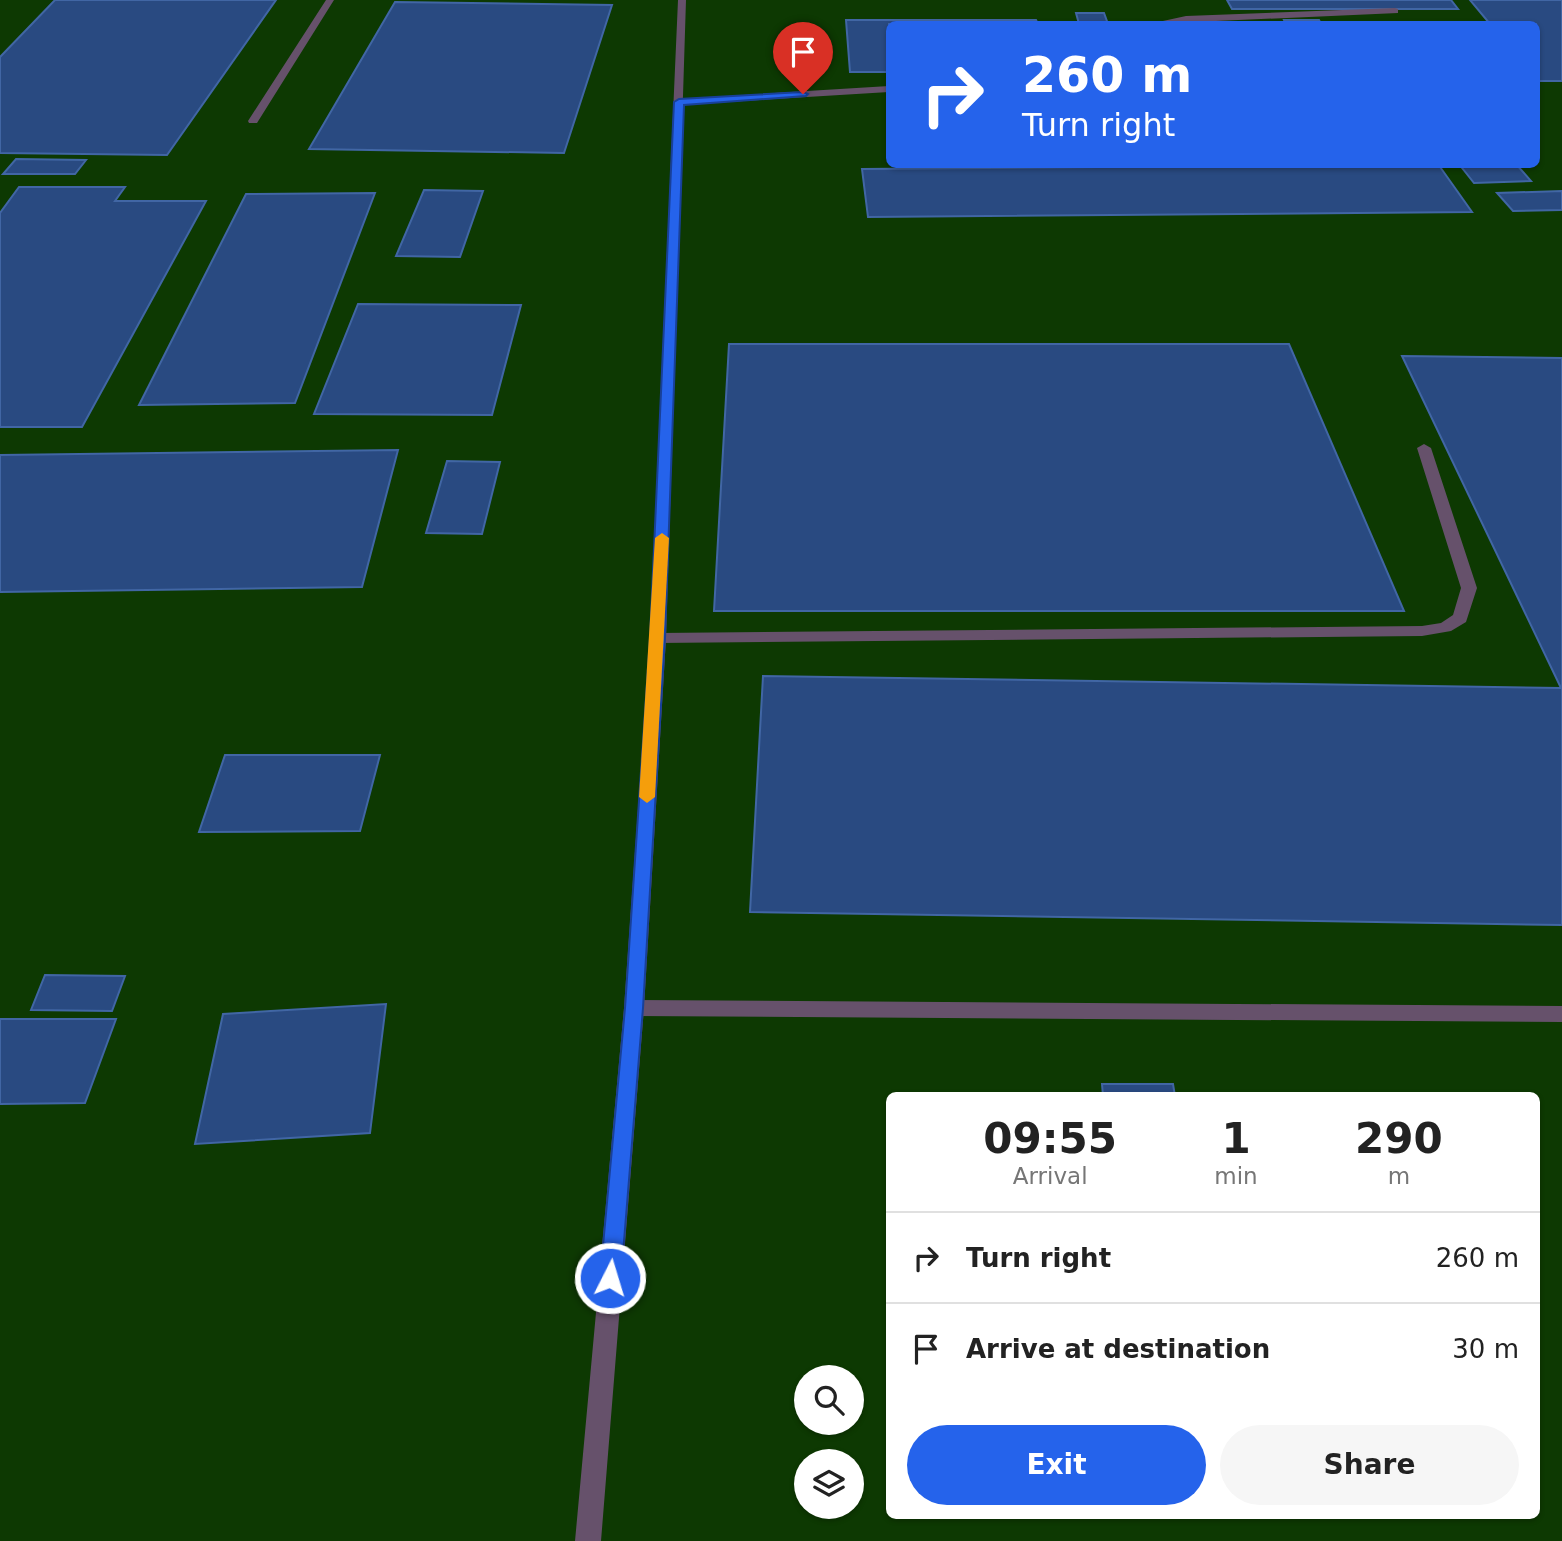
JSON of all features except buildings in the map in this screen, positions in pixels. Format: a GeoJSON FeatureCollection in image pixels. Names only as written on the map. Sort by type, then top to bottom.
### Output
{"type":"FeatureCollection","features":[{"type":"Feature","properties":{"kind":"street"},"geometry":{"type":"LineString","coordinates":[[253,121],[330,0]]}},
{"type":"Feature","properties":{"kind":"street"},"geometry":{"type":"LineString","coordinates":[[588,1541],[634,1008],[658,638],[682,0]]}},
{"type":"Feature","properties":{"kind":"street"},"geometry":{"type":"LineString","coordinates":[[1173,21],[1395,11]]}},
{"type":"Feature","properties":{"kind":"street"},"geometry":{"type":"LineString","coordinates":[[679,102],[886,89]]}},
{"type":"Feature","properties":{"kind":"street"},"geometry":{"type":"LineString","coordinates":[[658,638],[1422,631],[1445,627],[1460,618],[1469,588],[1424,448]]}},
{"type":"Feature","properties":{"kind":"street"},"geometry":{"type":"LineString","coordinates":[[634,1008],[1562,1014]]}},
{"type":"Feature","properties":{"kind":"shaded area"},"geometry":{"type":"Polygon","coordinates":[[[0,0],[1562,0],[1562,1541],[0,1541],[0,0]]]}},
{"type":"Feature","properties":{"kind":"slow traffic"},"geometry":{"type":"LineString","coordinates":[[647,797],[662,538]]}},
{"type":"Feature","properties":{"kind":"route"},"geometry":{"type":"LineString","coordinates":[[610,1278],[634,1008],[658,638],[679,102],[803,94]]}}]}
